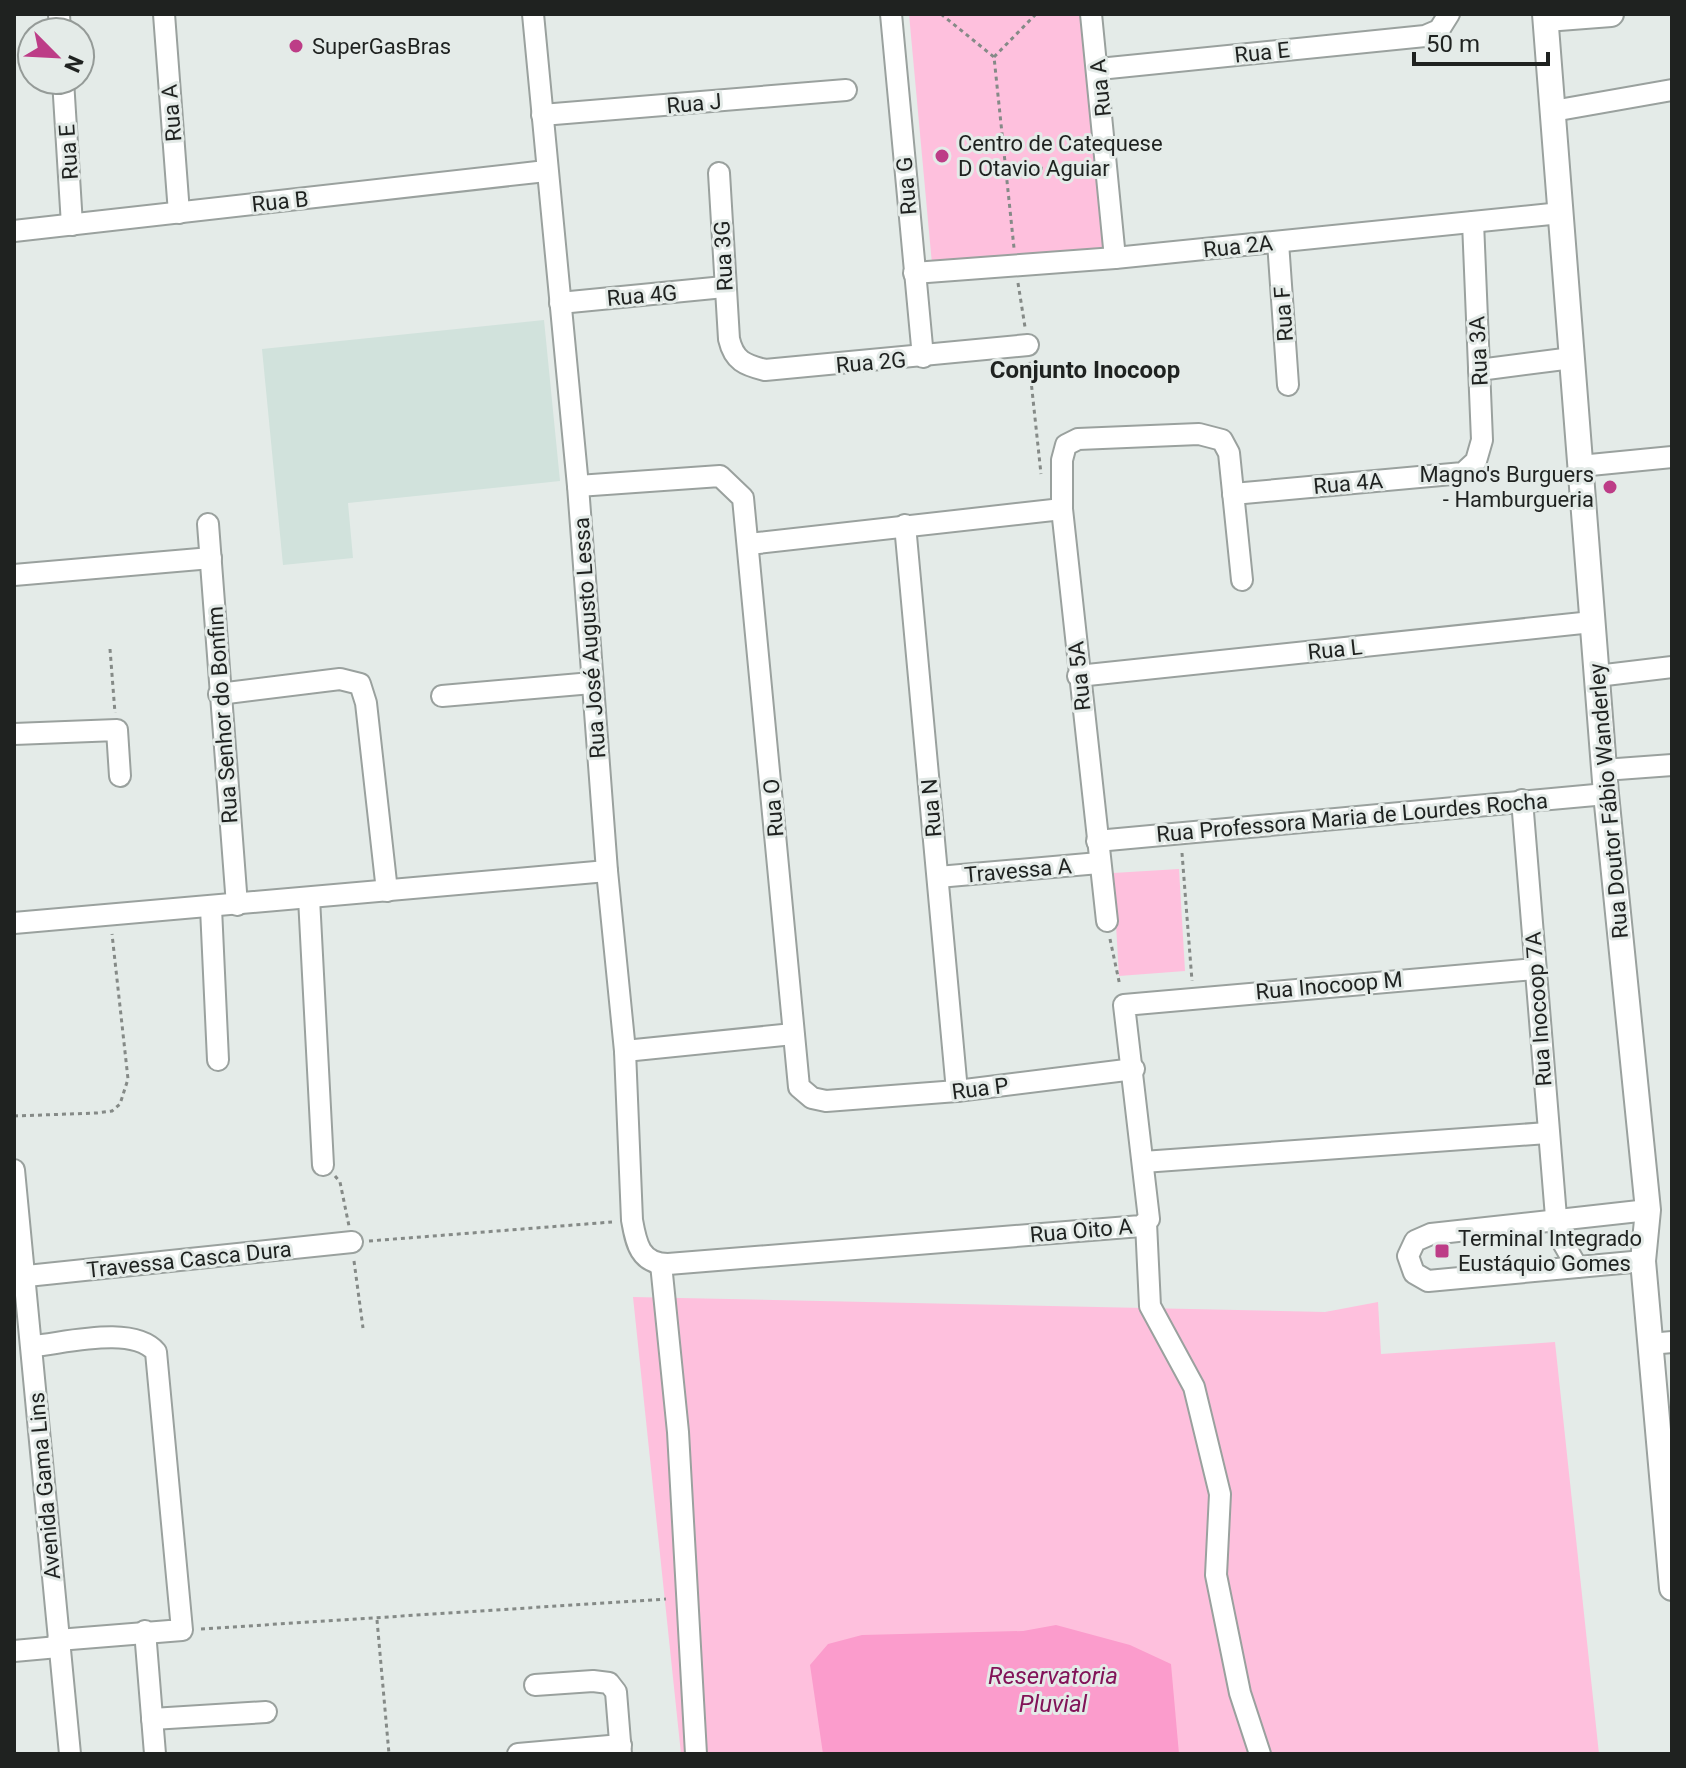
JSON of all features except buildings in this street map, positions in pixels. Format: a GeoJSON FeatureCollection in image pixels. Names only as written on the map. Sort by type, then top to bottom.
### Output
{"type":"FeatureCollection","features":[{"type":"Feature","properties":{"kind":"street","name":"Rua A"},"geometry":{"type":"LineString","coordinates":[[164,14],[179,213]]}},
{"type":"Feature","properties":{"kind":"street","name":"Rua José Augusto Lessa"},"geometry":{"type":"LineString","coordinates":[[533,14],[578,486],[607,871],[625,1051],[632,1220],[635,1242],[654,1261],[678,1432],[696,1754]]}},
{"type":"Feature","properties":{"kind":"street","name":"Rua G"},"geometry":{"type":"LineString","coordinates":[[891,14],[923,357]]}},
{"type":"Feature","properties":{"kind":"street","name":"Rua A"},"geometry":{"type":"LineString","coordinates":[[1091,14],[1099,69],[1115,258]]}},
{"type":"Feature","properties":{"kind":"street","name":"Rua E"},"geometry":{"type":"LineString","coordinates":[[1099,69],[1425,36],[1439,30],[1449,14]]}},
{"type":"Feature","properties":{"kind":"street"},"geometry":{"type":"LineString","coordinates":[[1546,16],[1611,14]]}},
{"type":"Feature","properties":{"kind":"street","name":"Rua Doutor Fábio Wanderley"},"geometry":{"type":"LineString","coordinates":[[1546,16],[1606,794],[1648,1210],[1643,1261],[1661,1343],[1672,1588]]}},
{"type":"Feature","properties":{"kind":"street","name":"Rua J"},"geometry":{"type":"LineString","coordinates":[[542,115],[846,90]]}},
{"type":"Feature","properties":{"kind":"street"},"geometry":{"type":"LineString","coordinates":[[1553,111],[1672,90]]}},
{"type":"Feature","properties":{"kind":"street","name":"Rua E"},"geometry":{"type":"LineString","coordinates":[[64,96],[72,225]]}},
{"type":"Feature","properties":{"kind":"street","name":"Rua B"},"geometry":{"type":"LineString","coordinates":[[14,231],[546,171]]}},
{"type":"Feature","properties":{"kind":"street","name":"Rua 3G"},"geometry":{"type":"LineString","coordinates":[[719,173],[729,339]]}},
{"type":"Feature","properties":{"kind":"street","name":"Rua 2A"},"geometry":{"type":"LineString","coordinates":[[914,273],[1115,258],[1561,213]]}},
{"type":"Feature","properties":{"kind":"street","name":"Rua 3A"},"geometry":{"type":"LineString","coordinates":[[1463,473],[1482,450],[1473,222]]}},
{"type":"Feature","properties":{"kind":"street","name":"Rua F"},"geometry":{"type":"LineString","coordinates":[[1278,242],[1288,385]]}},
{"type":"Feature","properties":{"kind":"street","name":"Rua 4G"},"geometry":{"type":"LineString","coordinates":[[560,303],[724,287]]}},
{"type":"Feature","properties":{"kind":"street","name":"Rua 2G"},"geometry":{"type":"LineString","coordinates":[[729,339],[738,360],[765,370],[1028,345]]}},
{"type":"Feature","properties":{"kind":"street"},"geometry":{"type":"LineString","coordinates":[[1479,370],[1572,358]]}},
{"type":"Feature","properties":{"kind":"street","name":"Rua 5A"},"geometry":{"type":"LineString","coordinates":[[1107,921],[1078,676],[1054,510],[1063,453],[1066,445],[1078,439],[1213,435],[1222,440],[1229,453],[1233,494]]}},
{"type":"Feature","properties":{"kind":"street"},"geometry":{"type":"LineString","coordinates":[[1580,466],[1672,457]]}},
{"type":"Feature","properties":{"kind":"street","name":"Rua 4A"},"geometry":{"type":"LineString","coordinates":[[1233,494],[1463,473]]}},
{"type":"Feature","properties":{"kind":"street","name":"Rua O"},"geometry":{"type":"LineString","coordinates":[[578,486],[720,476],[743,498],[799,1087],[812,1098],[826,1101]]}},
{"type":"Feature","properties":{"kind":"street"},"geometry":{"type":"LineString","coordinates":[[1233,494],[1242,580]]}},
{"type":"Feature","properties":{"kind":"street"},"geometry":{"type":"LineString","coordinates":[[749,544],[1054,510]]}},
{"type":"Feature","properties":{"kind":"street","name":"Rua Senhor do Bonfim"},"geometry":{"type":"LineString","coordinates":[[208,524],[237,905]]}},
{"type":"Feature","properties":{"kind":"street","name":"Rua N"},"geometry":{"type":"LineString","coordinates":[[905,525],[957,1091]]}},
{"type":"Feature","properties":{"kind":"street"},"geometry":{"type":"LineString","coordinates":[[14,575],[211,558]]}},
{"type":"Feature","properties":{"kind":"street","name":"Rua L"},"geometry":{"type":"LineString","coordinates":[[1078,676],[1592,622]]}},
{"type":"Feature","properties":{"kind":"street"},"geometry":{"type":"LineString","coordinates":[[1597,676],[1672,667]]}},
{"type":"Feature","properties":{"kind":"street"},"geometry":{"type":"LineString","coordinates":[[219,694],[340,679],[360,684],[366,703],[387,891]]}},
{"type":"Feature","properties":{"kind":"street"},"geometry":{"type":"LineString","coordinates":[[442,696],[592,683]]}},
{"type":"Feature","properties":{"kind":"street"},"geometry":{"type":"LineString","coordinates":[[14,734],[117,730],[120,776]]}},
{"type":"Feature","properties":{"kind":"street"},"geometry":{"type":"LineString","coordinates":[[1604,770],[1672,765]]}},
{"type":"Feature","properties":{"kind":"street","name":"Rua Professora Maria de Lourdes Rocha"},"geometry":{"type":"LineString","coordinates":[[1097,841],[1606,794]]}},
{"type":"Feature","properties":{"kind":"street","name":"Rua Inocoop 7A"},"geometry":{"type":"LineString","coordinates":[[1522,800],[1556,1217],[1562,1241],[1577,1267]]}},
{"type":"Feature","properties":{"kind":"street","name":"Travessa A"},"geometry":{"type":"LineString","coordinates":[[938,877],[1099,863]]}},
{"type":"Feature","properties":{"kind":"street"},"geometry":{"type":"LineString","coordinates":[[14,923],[607,871]]}},
{"type":"Feature","properties":{"kind":"street"},"geometry":{"type":"LineString","coordinates":[[309,898],[323,1165]]}},
{"type":"Feature","properties":{"kind":"street"},"geometry":{"type":"LineString","coordinates":[[211,908],[218,1060]]}},
{"type":"Feature","properties":{"kind":"street","name":"Rua Inocoop M"},"geometry":{"type":"LineString","coordinates":[[1124,1005],[1193,996],[1535,969]]}},
{"type":"Feature","properties":{"kind":"street"},"geometry":{"type":"LineString","coordinates":[[1124,1005],[1134,1069]]}},
{"type":"Feature","properties":{"kind":"street"},"geometry":{"type":"LineString","coordinates":[[625,1051],[793,1034]]}},
{"type":"Feature","properties":{"kind":"street","name":"Rua P"},"geometry":{"type":"LineString","coordinates":[[826,1101],[957,1091],[1134,1069]]}},
{"type":"Feature","properties":{"kind":"street","name":"Rua Oito A"},"geometry":{"type":"LineString","coordinates":[[654,1261],[1146,1223],[1149,1219],[1134,1069]]}},
{"type":"Feature","properties":{"kind":"street"},"geometry":{"type":"LineString","coordinates":[[1143,1162],[1547,1133]]}},
{"type":"Feature","properties":{"kind":"street","name":"Avenida Gama Lins"},"geometry":{"type":"LineString","coordinates":[[14,1170],[17,1218],[27,1276],[70,1754]]}},
{"type":"Feature","properties":{"kind":"street"},"geometry":{"type":"LineString","coordinates":[[1643,1261],[1428,1281],[1420,1278],[1409,1265],[1410,1248],[1422,1236],[1556,1217],[1648,1210]]}},
{"type":"Feature","properties":{"kind":"street"},"geometry":{"type":"LineString","coordinates":[[1146,1223],[1150,1306],[1194,1387],[1220,1494],[1216,1575],[1240,1693],[1260,1754]]}},
{"type":"Feature","properties":{"kind":"street","name":"Travessa Casca Dura"},"geometry":{"type":"LineString","coordinates":[[27,1276],[352,1242]]}},
{"type":"Feature","properties":{"kind":"street"},"geometry":{"type":"LineString","coordinates":[[14,1651],[145,1631],[182,1630],[156,1352],[149,1344],[131,1336],[33,1346]]}},
{"type":"Feature","properties":{"kind":"street"},"geometry":{"type":"LineString","coordinates":[[145,1631],[155,1754]]}},
{"type":"Feature","properties":{"kind":"street"},"geometry":{"type":"LineString","coordinates":[[518,1754],[621,1750],[616,1692],[609,1683],[593,1681],[535,1685]]}},
{"type":"Feature","properties":{"kind":"street"},"geometry":{"type":"LineString","coordinates":[[152,1719],[266,1712]]}},
{"type":"Feature","properties":{"kind":"path"},"geometry":{"type":"LineString","coordinates":[[941,14],[994,57],[1016,265],[1054,510]]}},
{"type":"Feature","properties":{"kind":"path"},"geometry":{"type":"LineString","coordinates":[[994,57],[1036,14]]}},
{"type":"Feature","properties":{"kind":"path"},"geometry":{"type":"LineString","coordinates":[[1006,171],[1107,164]]}},
{"type":"Feature","properties":{"kind":"path"},"geometry":{"type":"LineString","coordinates":[[110,649],[117,730]]}},
{"type":"Feature","properties":{"kind":"path"},"geometry":{"type":"LineString","coordinates":[[1180,832],[1193,996]]}},
{"type":"Feature","properties":{"kind":"path"},"geometry":{"type":"LineString","coordinates":[[14,1116],[97,1113],[112,1111],[120,1104],[128,1079],[110,916]]}},
{"type":"Feature","properties":{"kind":"path"},"geometry":{"type":"LineString","coordinates":[[1107,921],[1124,1005]]}},
{"type":"Feature","properties":{"kind":"path"},"geometry":{"type":"LineString","coordinates":[[352,1242],[632,1220]]}},
{"type":"Feature","properties":{"kind":"path"},"geometry":{"type":"LineString","coordinates":[[182,1630],[377,1620],[666,1599]]}},
{"type":"Feature","properties":{"kind":"path"},"geometry":{"type":"LineString","coordinates":[[377,1620],[389,1754]]}},
{"type":"Feature","properties":{"kind":"shaded area"},"geometry":{"type":"Polygon","coordinates":[[[909,14],[1083,14],[1104,247],[932,264],[909,14]]]}},
{"type":"Feature","properties":{"kind":"shaded area"},"geometry":{"type":"Polygon","coordinates":[[[544,320],[560,481],[348,503],[353,558],[283,565],[262,349],[544,320]]]}},
{"type":"Feature","properties":{"kind":"shaded area"},"geometry":{"type":"Polygon","coordinates":[[[1179,869],[1185,971],[1119,976],[1113,873],[1179,869]]]}},
{"type":"Feature","properties":{"kind":"shaded area"},"geometry":{"type":"Polygon","coordinates":[[[633,1297],[1325,1312],[1378,1302],[1381,1354],[1555,1342],[1599,1754],[681,1754],[633,1297]]]}},
{"type":"Feature","properties":{"kind":"water","name":"Reservatoria Pluvial"},"geometry":{"type":"Polygon","coordinates":[[[1056,1625],[1130,1645],[1171,1664],[1179,1754],[823,1754],[810,1665],[828,1644],[862,1635],[1023,1631],[1056,1625]]]}},
{"type":"Feature","properties":{"kind":"place","name":"SuperGasBras"},"geometry":{"type":"Point","coordinates":[296,46]}},
{"type":"Feature","properties":{"kind":"place","name":"Centro de Catequese D Otavio Aguiar"},"geometry":{"type":"Point","coordinates":[942,156]}},
{"type":"Feature","properties":{"kind":"place","name":"Magno's Burguers - Hamburgueria"},"geometry":{"type":"Point","coordinates":[1610,487]}},
{"type":"Feature","properties":{"kind":"place","name":"Terminal Integrado Eustáquio Gomes"},"geometry":{"type":"Point","coordinates":[1442,1251]}},
{"type":"Feature","properties":{"kind":"district","name":"Conjunto Inocoop"},"geometry":{"type":"Point","coordinates":[1085,370]}}]}
